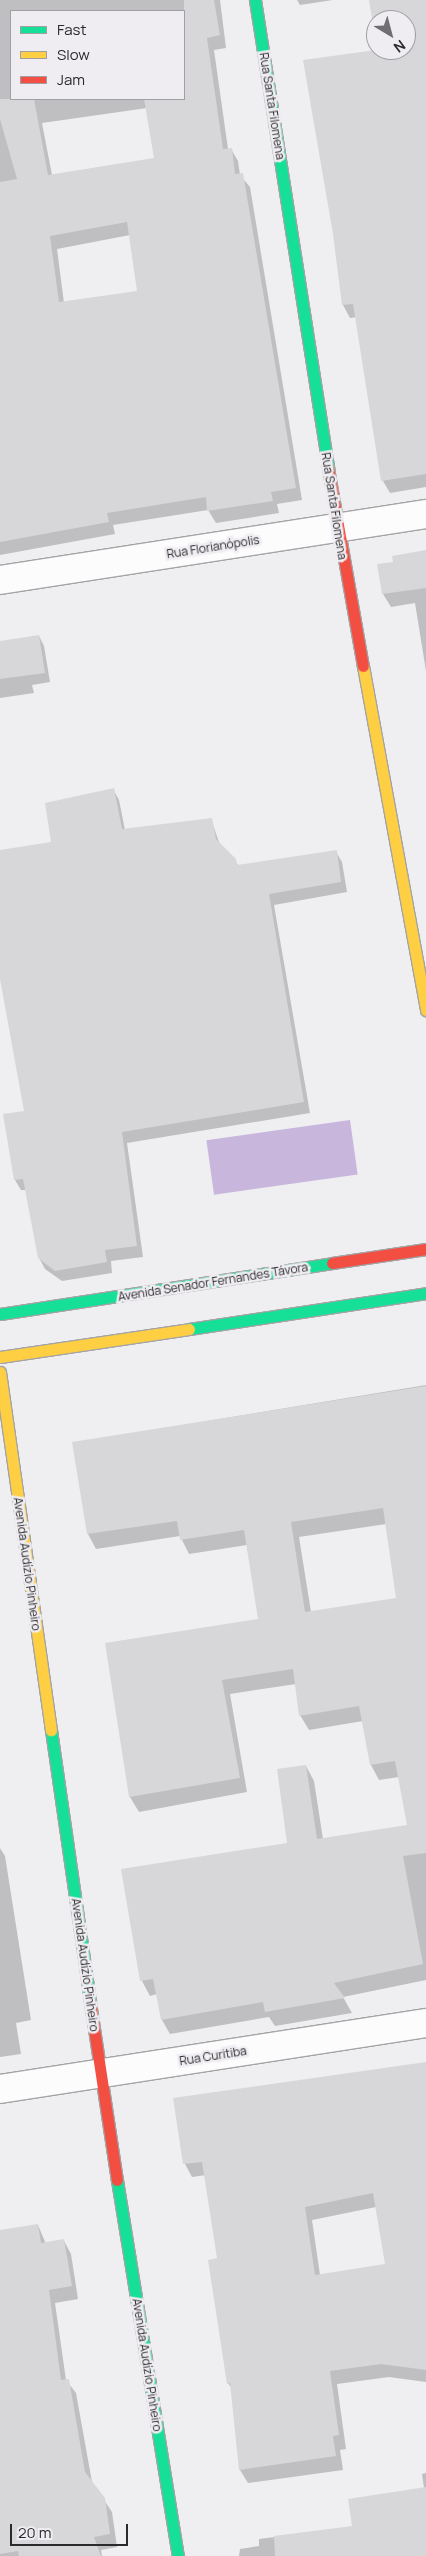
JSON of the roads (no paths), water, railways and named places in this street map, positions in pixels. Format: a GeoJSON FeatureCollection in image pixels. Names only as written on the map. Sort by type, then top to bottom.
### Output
{"type":"FeatureCollection","features":[{"type":"Feature","properties":{"kind":"street","name":"Rua Santa Filomena"},"geometry":{"type":"LineString","coordinates":[[255,0],[337,527],[426,1010]]}},
{"type":"Feature","properties":{"kind":"street","name":"Rua Florianópolis"},"geometry":{"type":"LineString","coordinates":[[0,580],[426,514]]}},
{"type":"Feature","properties":{"kind":"street","name":"Avenida Senador Fernandes Távora"},"geometry":{"type":"LineString","coordinates":[[0,1314],[426,1249]]}},
{"type":"Feature","properties":{"kind":"street"},"geometry":{"type":"LineString","coordinates":[[0,1357],[426,1293]]}},
{"type":"Feature","properties":{"kind":"street","name":"Avenida Audízio Pinheiro"},"geometry":{"type":"LineString","coordinates":[[0,1372],[100,2074],[178,2556]]}},
{"type":"Feature","properties":{"kind":"street","name":"Rua Curitiba"},"geometry":{"type":"LineString","coordinates":[[0,2089],[426,2023]]}}]}
